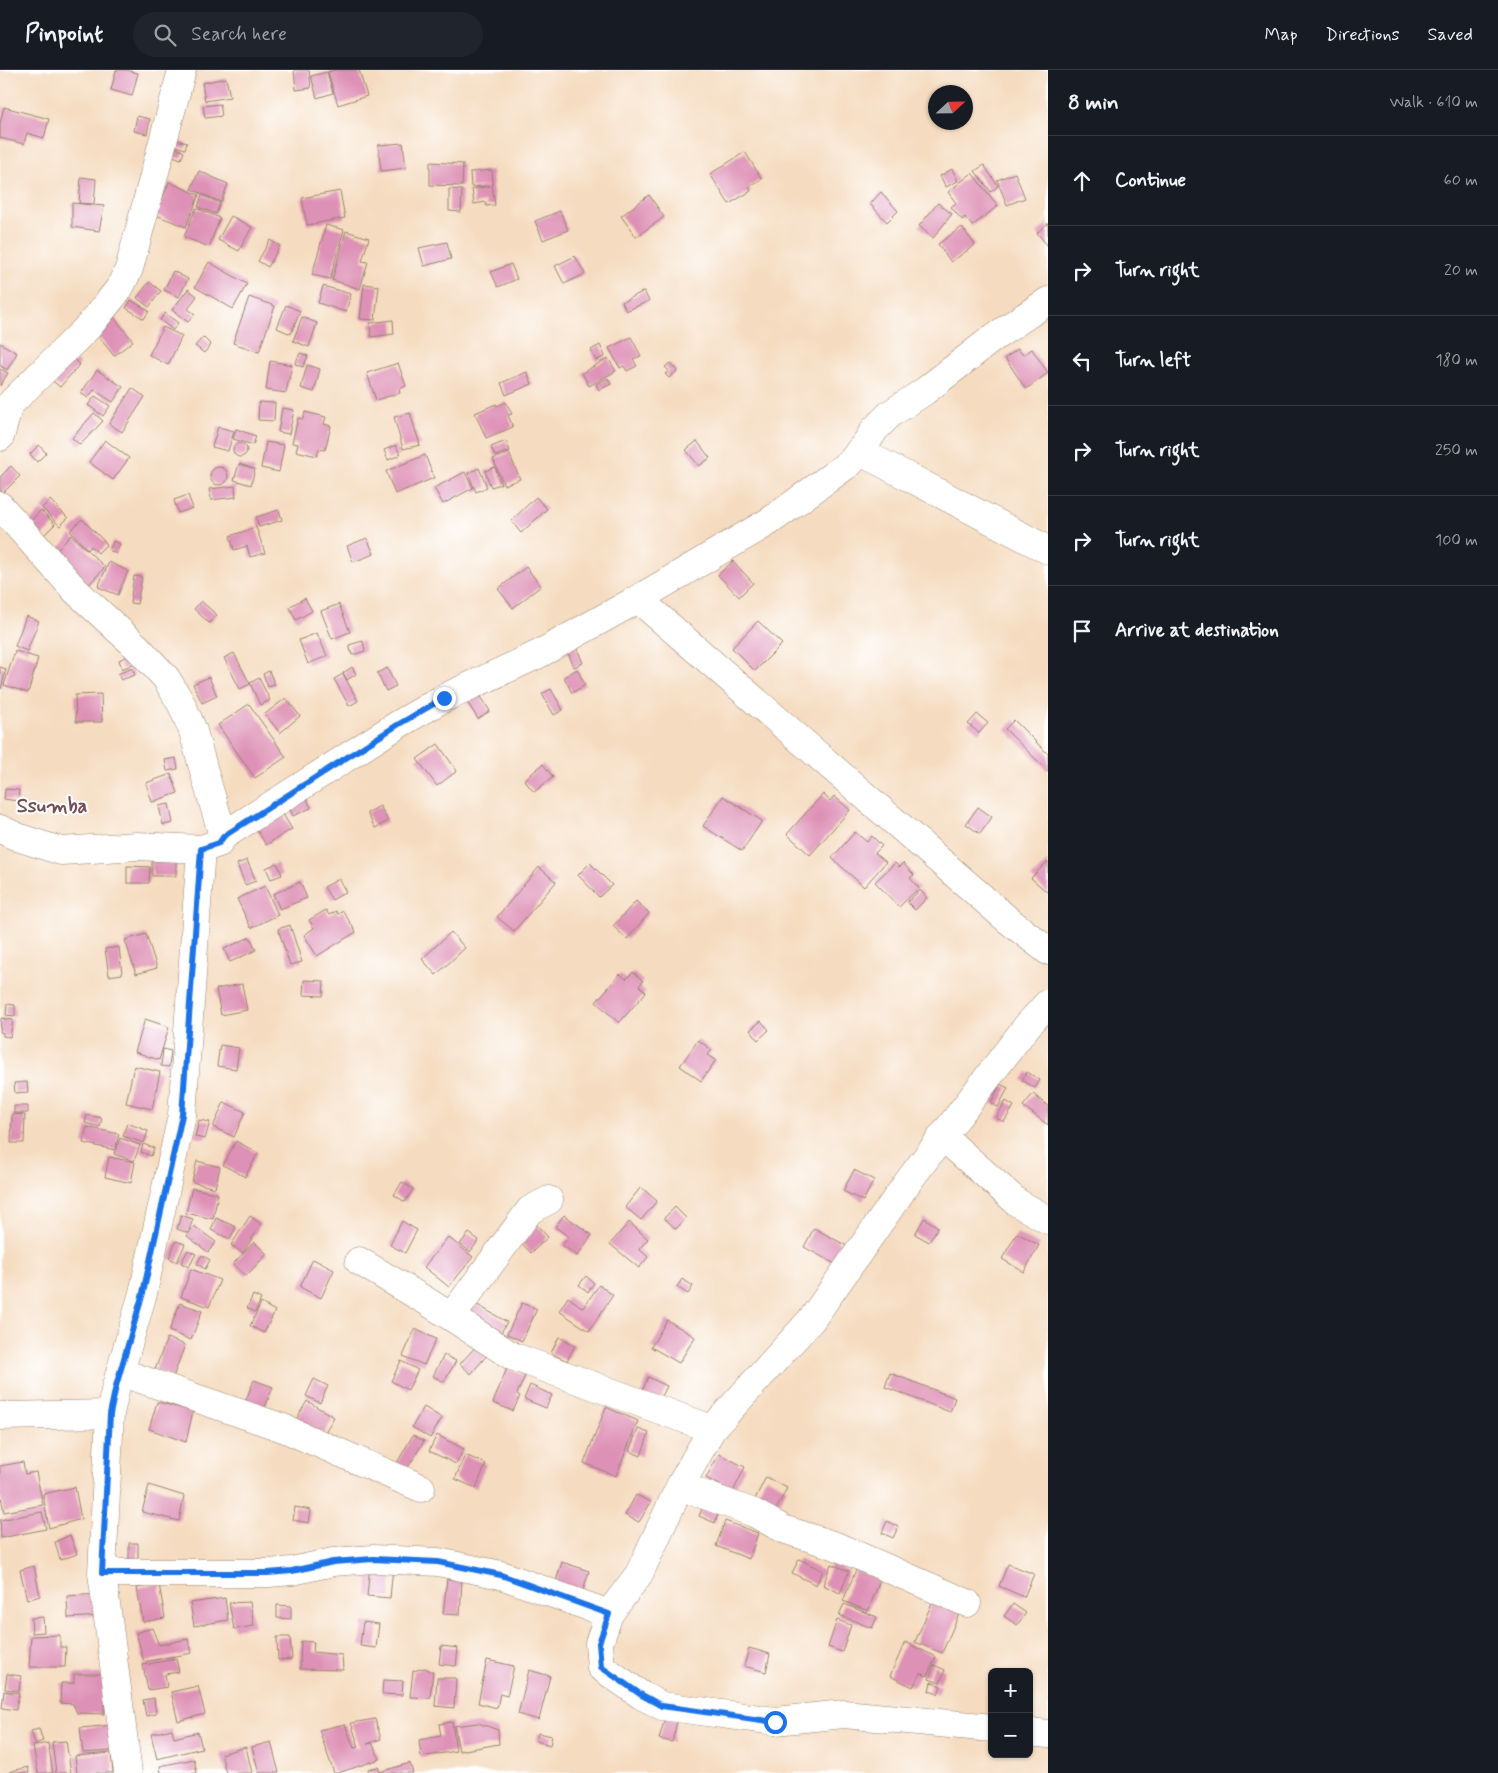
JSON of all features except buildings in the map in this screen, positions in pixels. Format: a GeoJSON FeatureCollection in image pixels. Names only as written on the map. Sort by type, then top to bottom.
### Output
{"type":"FeatureCollection","features":[{"type":"Feature","properties":{"kind":"street"},"geometry":{"type":"LineString","coordinates":[[0,437],[9,405],[89,326],[119,288],[129,269],[182,70]]}},
{"type":"Feature","properties":{"kind":"street"},"geometry":{"type":"LineString","coordinates":[[0,829],[20,838],[62,851],[212,843],[399,724],[444,698],[538,654],[638,599],[770,521],[851,462],[875,428],[890,414],[993,338],[1048,301]]}},
{"type":"Feature","properties":{"kind":"street"},"geometry":{"type":"LineString","coordinates":[[860,450],[1048,550]]}},
{"type":"Feature","properties":{"kind":"street"},"geometry":{"type":"LineString","coordinates":[[1,510],[76,591],[137,647],[166,678],[182,705],[193,731],[206,782],[212,843],[182,1115],[143,1293],[110,1414],[102,1573],[128,1773]]}},
{"type":"Feature","properties":{"kind":"street"},"geometry":{"type":"LineString","coordinates":[[638,599],[1000,913],[1048,951]]}},
{"type":"Feature","properties":{"kind":"street"},"geometry":{"type":"LineString","coordinates":[[988,1728],[844,1714],[775,1722],[662,1706],[640,1694],[601,1667],[599,1643],[609,1614],[639,1574],[680,1486],[712,1429],[812,1319],[942,1136],[1027,1026],[1048,1003]]}},
{"type":"Feature","properties":{"kind":"street"},"geometry":{"type":"LineString","coordinates":[[942,1136],[1018,1203],[1048,1220]]}},
{"type":"Feature","properties":{"kind":"street"},"geometry":{"type":"LineString","coordinates":[[451,1317],[530,1210],[549,1200]]}},
{"type":"Feature","properties":{"kind":"street"},"geometry":{"type":"LineString","coordinates":[[359,1261],[512,1356],[712,1429]]}},
{"type":"Feature","properties":{"kind":"street"},"geometry":{"type":"LineString","coordinates":[[120,1372],[283,1428],[421,1488]]}},
{"type":"Feature","properties":{"kind":"street"},"geometry":{"type":"LineString","coordinates":[[0,1416],[110,1414]]}},
{"type":"Feature","properties":{"kind":"street"},"geometry":{"type":"LineString","coordinates":[[680,1486],[754,1513],[783,1530],[836,1546],[967,1603]]}},
{"type":"Feature","properties":{"kind":"street"},"geometry":{"type":"LineString","coordinates":[[102,1573],[268,1573],[292,1571],[333,1562],[373,1559],[438,1562],[501,1575],[609,1614]]}},
{"type":"Feature","properties":{"kind":"street"},"geometry":{"type":"LineString","coordinates":[[1033,1732],[1048,1734]]}},
{"type":"Feature","properties":{"kind":"district","name":"Ssumba"},"geometry":{"type":"Point","coordinates":[52,806]}},
{"type":"Feature","properties":{"kind":"route"},"geometry":{"type":"LineString","coordinates":[[444,698],[399,724],[224,836],[219,843],[201,849],[182,1115],[143,1293],[116,1386],[110,1414],[102,1573],[268,1573],[292,1571],[333,1562],[373,1559],[438,1562],[501,1575],[609,1614],[599,1643],[601,1667],[640,1694],[662,1706],[775,1722]]}}]}
